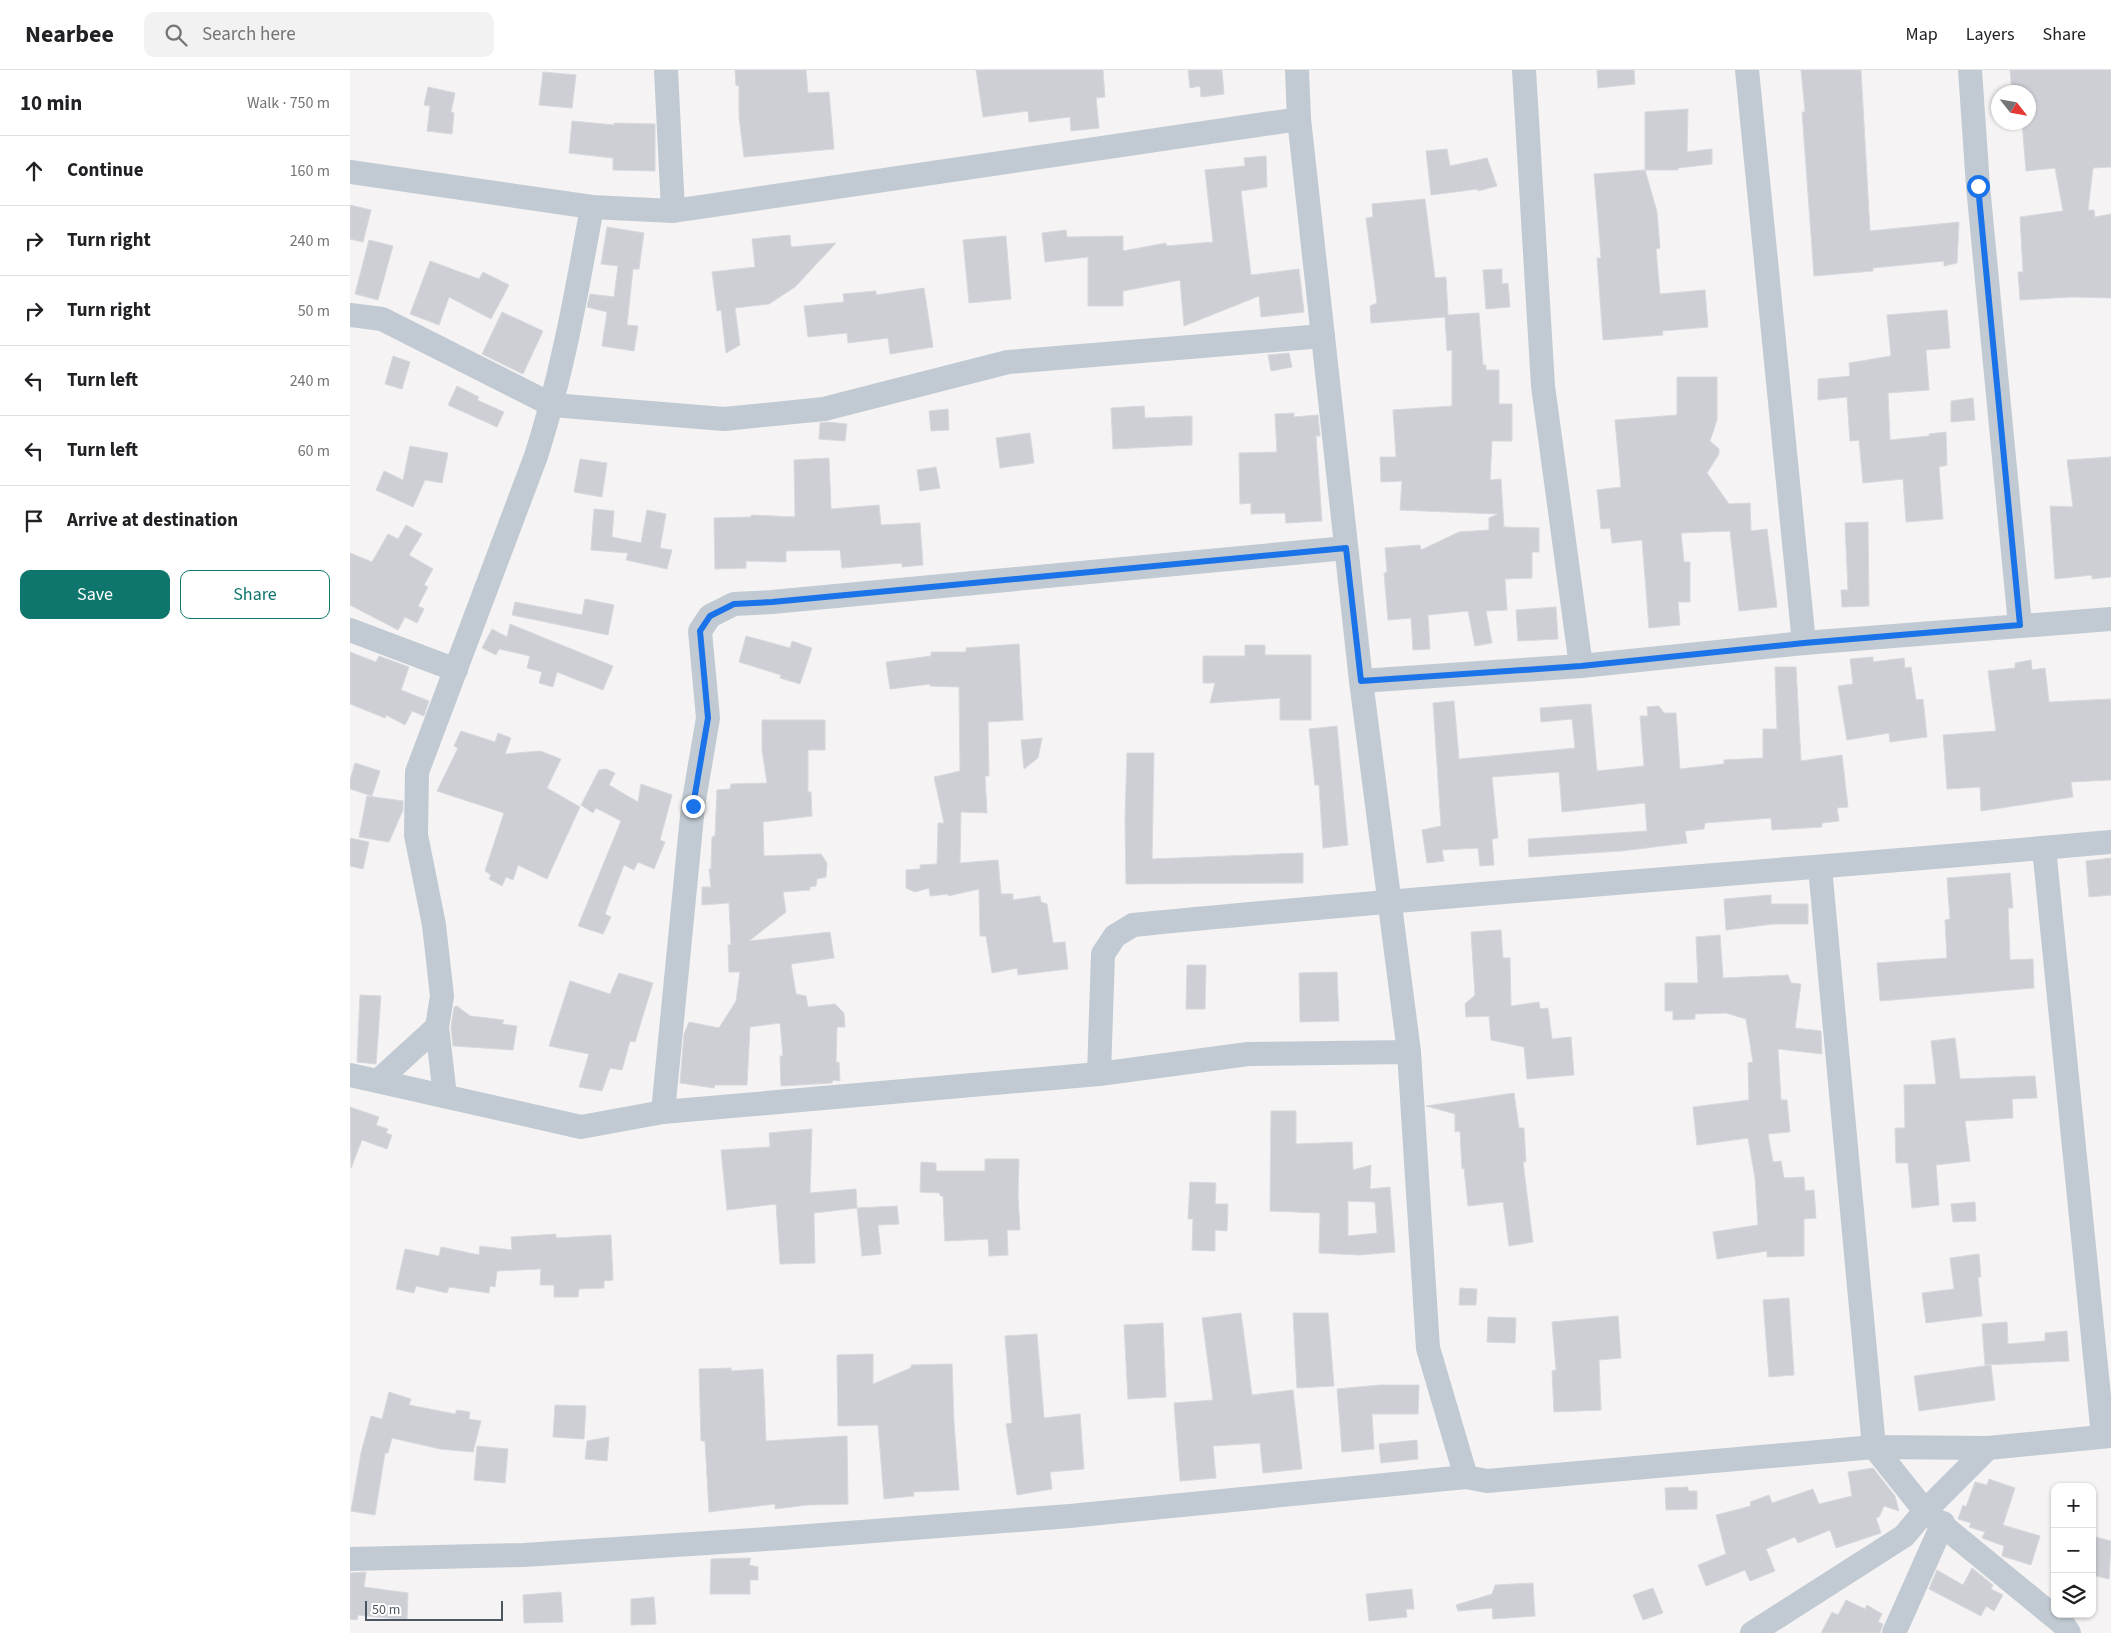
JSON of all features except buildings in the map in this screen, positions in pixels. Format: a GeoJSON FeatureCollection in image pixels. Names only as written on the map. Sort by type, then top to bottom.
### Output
{"type":"FeatureCollection","features":[{"type":"Feature","properties":{"kind":"street"},"geometry":{"type":"LineString","coordinates":[[666,70],[673,212]]}},
{"type":"Feature","properties":{"kind":"street"},"geometry":{"type":"LineString","coordinates":[[1297,70],[1299,119],[1361,681],[1408,1052],[1428,1348],[1466,1477]]}},
{"type":"Feature","properties":{"kind":"street"},"geometry":{"type":"LineString","coordinates":[[1524,70],[1542,386],[1581,666]]}},
{"type":"Feature","properties":{"kind":"street"},"geometry":{"type":"LineString","coordinates":[[1747,70],[1804,643]]}},
{"type":"Feature","properties":{"kind":"street"},"geometry":{"type":"LineString","coordinates":[[1970,70],[1978,186],[2020,625]]}},
{"type":"Feature","properties":{"kind":"street"},"geometry":{"type":"LineString","coordinates":[[350,172],[592,207],[673,212],[1299,119]]}},
{"type":"Feature","properties":{"kind":"street"},"geometry":{"type":"LineString","coordinates":[[445,1096],[437,1027],[442,996],[434,925],[416,836],[417,772],[536,456],[552,405],[570,329],[592,207]]}},
{"type":"Feature","properties":{"kind":"street"},"geometry":{"type":"LineString","coordinates":[[350,316],[382,320],[552,405],[724,420],[824,409],[1008,362],[1323,336]]}},
{"type":"Feature","properties":{"kind":"street"},"geometry":{"type":"LineString","coordinates":[[663,1112],[693,806],[708,718],[700,631],[710,616],[734,604],[782,602],[1346,548]]}},
{"type":"Feature","properties":{"kind":"street"},"geometry":{"type":"LineString","coordinates":[[1361,681],[1581,666],[1804,643],[2111,619]]}},
{"type":"Feature","properties":{"kind":"street"},"geometry":{"type":"LineString","coordinates":[[350,630],[456,670]]}},
{"type":"Feature","properties":{"kind":"street"},"geometry":{"type":"LineString","coordinates":[[1099,1074],[1103,954],[1115,936],[1133,925],[1390,900],[1820,868],[2111,842]]}},
{"type":"Feature","properties":{"kind":"street"},"geometry":{"type":"LineString","coordinates":[[350,1559],[524,1556],[782,1538],[1070,1516],[1466,1477],[1487,1481],[1874,1447],[1988,1448],[2107,1436],[2044,848]]}},
{"type":"Feature","properties":{"kind":"street"},"geometry":{"type":"LineString","coordinates":[[1820,868],[1874,1447],[1934,1517],[2063,1624],[2069,1633]]}},
{"type":"Feature","properties":{"kind":"street"},"geometry":{"type":"LineString","coordinates":[[379,1080],[437,1027]]}},
{"type":"Feature","properties":{"kind":"street"},"geometry":{"type":"LineString","coordinates":[[350,1074],[581,1127],[663,1112],[1099,1074],[1248,1054],[1408,1052]]}},
{"type":"Feature","properties":{"kind":"street"},"geometry":{"type":"LineString","coordinates":[[1894,1633],[1934,1517],[1988,1448]]}},
{"type":"Feature","properties":{"kind":"street"},"geometry":{"type":"LineString","coordinates":[[1752,1633],[1934,1517]]}},
{"type":"Feature","properties":{"kind":"route"},"geometry":{"type":"LineString","coordinates":[[693,806],[708,718],[700,631],[710,616],[734,604],[1346,548],[1361,681],[1581,666],[1804,643],[2020,625],[1978,186]]}}]}
